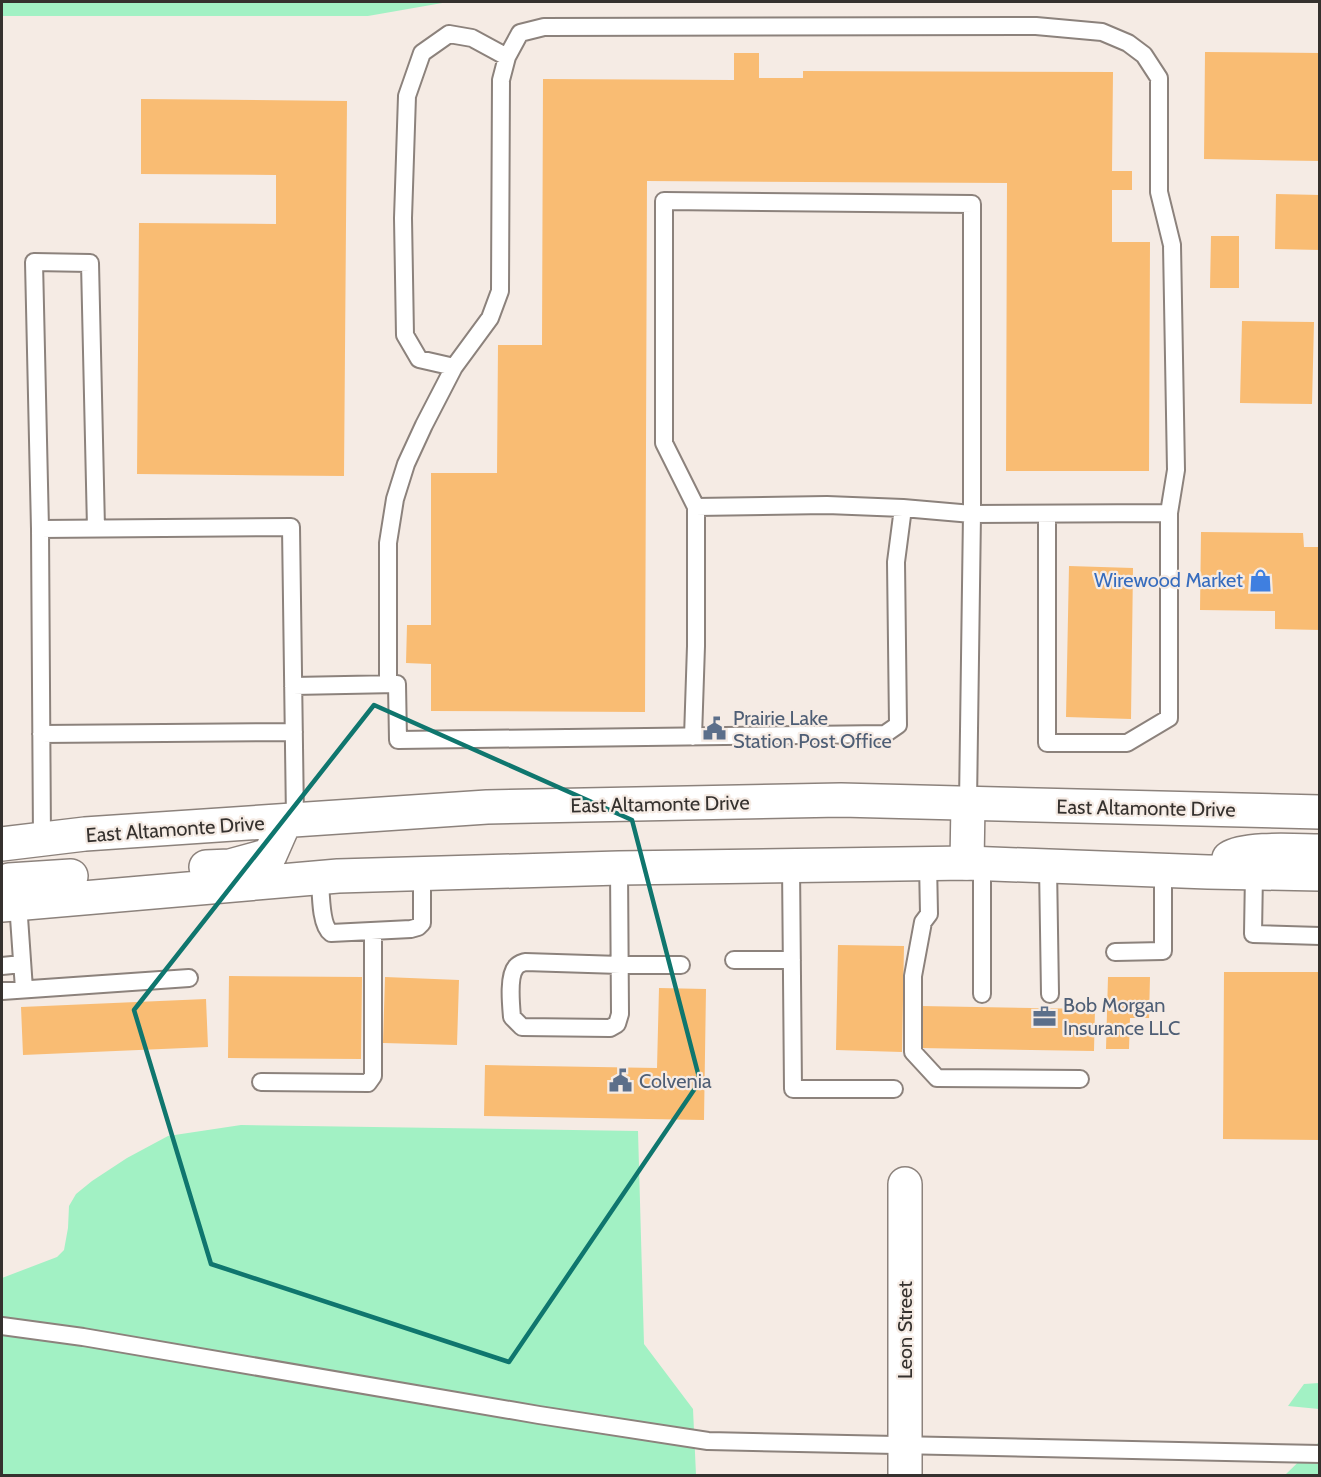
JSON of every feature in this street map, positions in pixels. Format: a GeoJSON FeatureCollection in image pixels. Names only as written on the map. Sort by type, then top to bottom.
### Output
{"type":"FeatureCollection","features":[{"type":"Feature","properties":{"kind":"main road","name":"East Altamonte Drive"},"geometry":{"type":"LineString","coordinates":[[2,844],[97,834],[499,807],[842,800],[1320,812]]}},
{"type":"Feature","properties":{"kind":"main road"},"geometry":{"type":"LineString","coordinates":[[968,803],[974,863]]}},
{"type":"Feature","properties":{"kind":"main road"},"geometry":{"type":"LineString","coordinates":[[290,820],[270,855],[230,866],[9,880],[7,897],[338,876],[619,868],[974,863],[1163,871],[1320,874]]}},
{"type":"Feature","properties":{"kind":"main road"},"geometry":{"type":"LineString","coordinates":[[1208,872],[1235,854],[1274,850],[1320,851]]}},
{"type":"Feature","properties":{"kind":"main road","name":"Leon Street"},"geometry":{"type":"LineString","coordinates":[[905,1184],[905,1461]]}},
{"type":"Feature","properties":{"kind":"lane"},"geometry":{"type":"LineString","coordinates":[[388,684],[388,543],[395,499],[406,464],[454,368],[490,318],[500,291],[501,80],[507,57],[520,33],[544,27],[1036,26],[1102,32],[1128,43],[1144,55],[1159,78],[1159,192],[1173,256],[1176,470],[1169,513],[1169,718],[1127,743],[1047,743],[1047,514]]}},
{"type":"Feature","properties":{"kind":"lane"},"geometry":{"type":"LineString","coordinates":[[454,368],[419,359],[405,335],[403,218],[407,96],[422,53],[449,34],[472,38],[507,57]]}},
{"type":"Feature","properties":{"kind":"lane"},"geometry":{"type":"LineString","coordinates":[[693,737],[696,507],[664,443],[664,201],[972,204],[972,514],[968,803]]}},
{"type":"Feature","properties":{"kind":"lane"},"geometry":{"type":"LineString","coordinates":[[42,840],[34,262],[90,263],[96,528]]}},
{"type":"Feature","properties":{"kind":"lane"},"geometry":{"type":"LineString","coordinates":[[696,507],[827,505],[972,514],[1169,513]]}},
{"type":"Feature","properties":{"kind":"lane"},"geometry":{"type":"LineString","coordinates":[[293,686],[397,684],[398,740],[885,735],[898,725],[896,562],[903,508]]}},
{"type":"Feature","properties":{"kind":"lane"},"geometry":{"type":"LineString","coordinates":[[39,529],[291,527],[294,732],[290,820]]}},
{"type":"Feature","properties":{"kind":"lane"},"geometry":{"type":"LineString","coordinates":[[41,734],[294,732]]}},
{"type":"Feature","properties":{"kind":"lane"},"geometry":{"type":"LineString","coordinates":[[928,863],[929,914],[923,922],[912,976],[913,1052],[937,1078],[1080,1079]]}},
{"type":"Feature","properties":{"kind":"lane"},"geometry":{"type":"LineString","coordinates":[[974,863],[982,994]]}},
{"type":"Feature","properties":{"kind":"lane"},"geometry":{"type":"LineString","coordinates":[[791,865],[793,1089],[894,1089]]}},
{"type":"Feature","properties":{"kind":"lane"},"geometry":{"type":"LineString","coordinates":[[1048,866],[1050,994]]}},
{"type":"Feature","properties":{"kind":"lane"},"geometry":{"type":"LineString","coordinates":[[619,868],[620,965],[620,1014],[617,1024],[609,1028],[522,1027],[512,1017],[510,1002],[513,974],[517,965],[525,962],[620,965],[681,965]]}},
{"type":"Feature","properties":{"kind":"lane"},"geometry":{"type":"LineString","coordinates":[[1115,952],[1163,951],[1163,871]]}},
{"type":"Feature","properties":{"kind":"lane"},"geometry":{"type":"LineString","coordinates":[[320,878],[327,930],[331,933],[373,931],[411,929],[422,923],[422,873]]}},
{"type":"Feature","properties":{"kind":"lane"},"geometry":{"type":"LineString","coordinates":[[1254,873],[1253,934],[1320,936]]}},
{"type":"Feature","properties":{"kind":"lane"},"geometry":{"type":"LineString","coordinates":[[7,897],[22,964],[24,989]]}},
{"type":"Feature","properties":{"kind":"lane"},"geometry":{"type":"LineString","coordinates":[[261,1082],[368,1083],[373,1076],[373,931]]}},
{"type":"Feature","properties":{"kind":"lane"},"geometry":{"type":"LineString","coordinates":[[734,960],[792,960]]}},
{"type":"Feature","properties":{"kind":"lane"},"geometry":{"type":"LineString","coordinates":[[2,966],[22,964]]}},
{"type":"Feature","properties":{"kind":"lane"},"geometry":{"type":"LineString","coordinates":[[2,991],[189,978]]}},
{"type":"Feature","properties":{"kind":"lane"},"geometry":{"type":"LineString","coordinates":[[2,1326],[82,1337],[515,1411],[708,1441],[905,1461],[1320,1454]]}},
{"type":"Feature","properties":{"kind":"highlighted area"},"geometry":{"type":"Polygon","coordinates":[[[374,705],[632,820],[700,1081],[509,1362],[211,1264],[134,1010],[374,705]]]}},
{"type":"Feature","properties":{"kind":"green space"},"geometry":{"type":"Polygon","coordinates":[[[2,2],[448,2],[368,16],[2,16],[2,2]]]}},
{"type":"Feature","properties":{"kind":"green space"},"geometry":{"type":"Polygon","coordinates":[[[241,1125],[638,1131],[644,1344],[693,1409],[696,1475],[2,1476],[2,1278],[57,1257],[64,1250],[69,1206],[76,1194],[127,1158],[168,1136],[241,1125]]]}},
{"type":"Feature","properties":{"kind":"green space"},"geometry":{"type":"Polygon","coordinates":[[[1319,1383],[1319,1409],[1288,1406],[1304,1384],[1319,1383]]]}},
{"type":"Feature","properties":{"kind":"green space"},"geometry":{"type":"Polygon","coordinates":[[[1319,1442],[1319,1475],[1285,1475],[1319,1442]]]}},
{"type":"Feature","properties":{"kind":"building"},"geometry":{"type":"Polygon","coordinates":[[[1205,52],[1320,53],[1320,161],[1204,159],[1205,52]]]}},
{"type":"Feature","properties":{"kind":"building"},"geometry":{"type":"Polygon","coordinates":[[[734,53],[759,53],[759,78],[803,78],[803,71],[1113,72],[1112,171],[1132,171],[1132,190],[1112,190],[1112,242],[1150,242],[1149,471],[1006,471],[1007,183],[647,181],[645,712],[431,711],[431,664],[406,663],[407,625],[431,625],[431,473],[497,473],[498,345],[542,345],[543,79],[734,80],[734,53]]]}},
{"type":"Feature","properties":{"kind":"building"},"geometry":{"type":"Polygon","coordinates":[[[141,99],[347,101],[344,476],[137,474],[139,223],[276,224],[276,175],[141,174],[141,99]]]}},
{"type":"Feature","properties":{"kind":"building"},"geometry":{"type":"Polygon","coordinates":[[[1276,194],[1320,195],[1320,250],[1275,249],[1276,194]]]}},
{"type":"Feature","properties":{"kind":"building"},"geometry":{"type":"Polygon","coordinates":[[[1211,236],[1239,236],[1239,288],[1210,288],[1211,236]]]}},
{"type":"Feature","properties":{"kind":"building"},"geometry":{"type":"Polygon","coordinates":[[[1242,321],[1314,322],[1312,404],[1240,403],[1242,321]]]}},
{"type":"Feature","properties":{"kind":"building"},"geometry":{"type":"Polygon","coordinates":[[[1201,532],[1303,533],[1304,547],[1320,547],[1320,630],[1275,629],[1275,611],[1200,610],[1201,532]]]}},
{"type":"Feature","properties":{"kind":"building"},"geometry":{"type":"Polygon","coordinates":[[[1069,566],[1133,568],[1131,719],[1066,717],[1069,566]]]}},
{"type":"Feature","properties":{"kind":"building"},"geometry":{"type":"Polygon","coordinates":[[[838,945],[904,946],[902,1052],[836,1050],[838,945]]]}},
{"type":"Feature","properties":{"kind":"building"},"geometry":{"type":"Polygon","coordinates":[[[1224,972],[1320,972],[1320,1140],[1223,1139],[1224,972]]]}},
{"type":"Feature","properties":{"kind":"building"},"geometry":{"type":"Polygon","coordinates":[[[229,976],[362,977],[361,1059],[228,1058],[229,976]]]}},
{"type":"Feature","properties":{"kind":"building"},"geometry":{"type":"Polygon","coordinates":[[[385,977],[459,980],[457,1045],[383,1043],[385,977]]]}},
{"type":"Feature","properties":{"kind":"building"},"geometry":{"type":"Polygon","coordinates":[[[1108,977],[1150,977],[1149,1018],[1130,1018],[1129,1049],[1106,1049],[1108,977]]]}},
{"type":"Feature","properties":{"kind":"building"},"geometry":{"type":"Polygon","coordinates":[[[659,988],[706,989],[704,1120],[484,1116],[485,1065],[657,1068],[659,988]]]}},
{"type":"Feature","properties":{"kind":"building"},"geometry":{"type":"Polygon","coordinates":[[[206,999],[208,1047],[23,1055],[21,1007],[206,999]]]}},
{"type":"Feature","properties":{"kind":"building"},"geometry":{"type":"Polygon","coordinates":[[[921,1006],[1095,1009],[1094,1051],[920,1048],[921,1006]]]}},
{"type":"Feature","properties":{"kind":"place","name":"Wirewood Market"},"geometry":{"type":"Point","coordinates":[1261,580]}},
{"type":"Feature","properties":{"kind":"place","name":"Prairie Lake Station Post Office"},"geometry":{"type":"Point","coordinates":[715,729]}},
{"type":"Feature","properties":{"kind":"place","name":"Bob Morgan Insurance LLC"},"geometry":{"type":"Point","coordinates":[1045,1016]}},
{"type":"Feature","properties":{"kind":"place","name":"Colvenia"},"geometry":{"type":"Point","coordinates":[621,1081]}}]}
